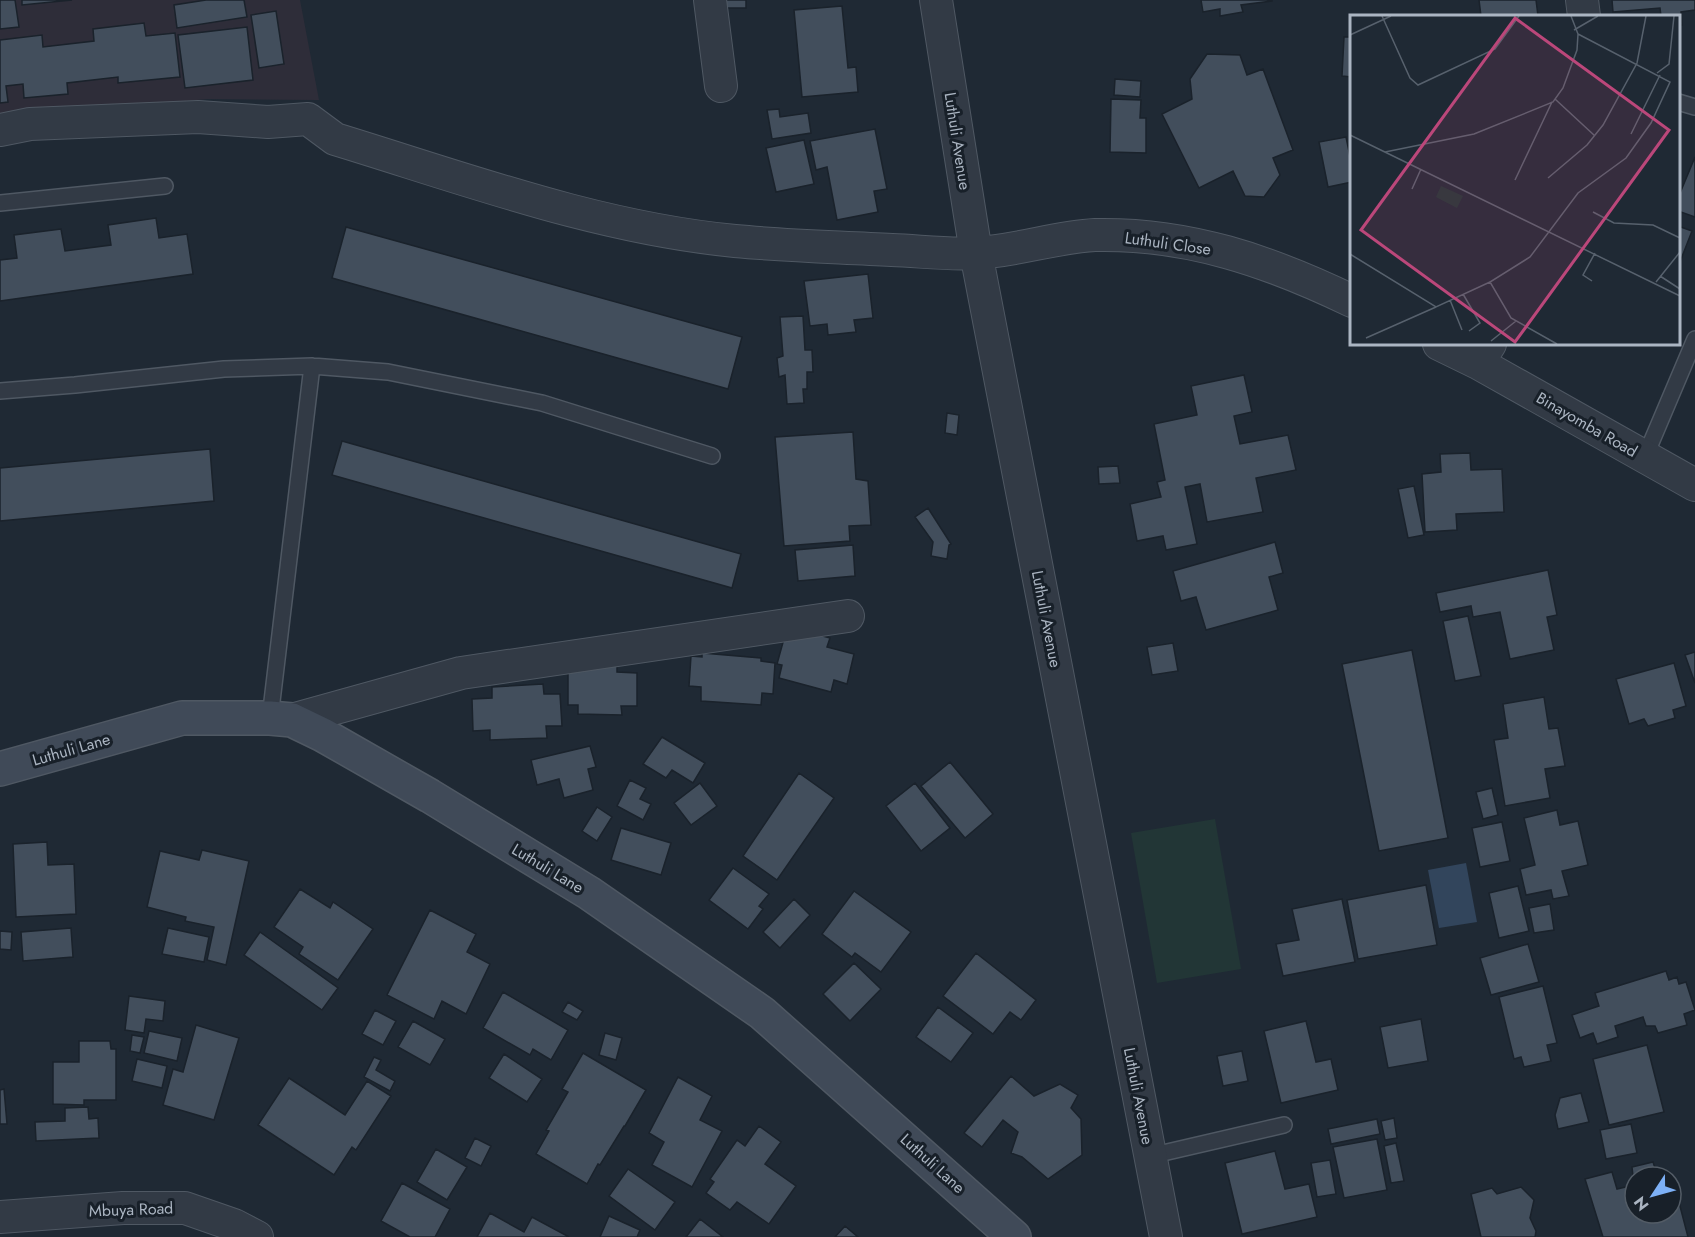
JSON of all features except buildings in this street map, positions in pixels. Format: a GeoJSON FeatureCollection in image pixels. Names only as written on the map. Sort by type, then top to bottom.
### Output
{"type":"FeatureCollection","features":[{"type":"Feature","properties":{"kind":"street"},"geometry":{"type":"LineString","coordinates":[[710,0],[721,86]]}},
{"type":"Feature","properties":{"kind":"street","name":"Luthuli Avenue"},"geometry":{"type":"LineString","coordinates":[[936,0],[976,253],[1166,1237]]}},
{"type":"Feature","properties":{"kind":"street"},"geometry":{"type":"LineString","coordinates":[[1582,0],[1584,15]]}},
{"type":"Feature","properties":{"kind":"street","name":"Luthuli Close"},"geometry":{"type":"LineString","coordinates":[[0,129],[30,124],[198,117],[268,122],[308,119],[335,139],[564,210],[676,234],[801,246],[976,253],[1093,235],[1142,236],[1196,243],[1262,262],[1350,300]]}},
{"type":"Feature","properties":{"kind":"street"},"geometry":{"type":"LineString","coordinates":[[1444,345],[1484,353]]}},
{"type":"Feature","properties":{"kind":"street","name":"Binayomba Road"},"geometry":{"type":"LineString","coordinates":[[1484,353],[1645,457],[1695,485]]}},
{"type":"Feature","properties":{"kind":"street"},"geometry":{"type":"LineString","coordinates":[[281,719],[461,674],[848,616]]}},
{"type":"Feature","properties":{"kind":"street","name":"Luthuli Lane"},"geometry":{"type":"LineString","coordinates":[[0,770],[182,718],[281,719],[323,735],[429,796],[588,893],[762,1013],[1014,1237]]}},
{"type":"Feature","properties":{"kind":"street","name":"Mbuya Road"},"geometry":{"type":"LineString","coordinates":[[0,1217],[123,1208],[185,1208],[234,1225],[257,1237]]}},
{"type":"Feature","properties":{"kind":"lane"},"geometry":{"type":"LineString","coordinates":[[1680,103],[1695,107]]}},
{"type":"Feature","properties":{"kind":"lane"},"geometry":{"type":"LineString","coordinates":[[0,203],[165,186]]}},
{"type":"Feature","properties":{"kind":"lane"},"geometry":{"type":"LineString","coordinates":[[1645,457],[1695,339]]}},
{"type":"Feature","properties":{"kind":"lane"},"geometry":{"type":"LineString","coordinates":[[0,391],[224,369],[312,366],[388,372],[542,403],[712,456]]}},
{"type":"Feature","properties":{"kind":"lane"},"geometry":{"type":"LineString","coordinates":[[281,719],[312,366]]}},
{"type":"Feature","properties":{"kind":"lane"},"geometry":{"type":"LineString","coordinates":[[1150,1156],[1284,1125]]}},
{"type":"Feature","properties":{"kind":"shaded area"},"geometry":{"type":"Polygon","coordinates":[[[0,0],[300,0],[319,100],[208,99],[0,118],[0,0]]]}},
{"type":"Feature","properties":{"kind":"green space"},"geometry":{"type":"Polygon","coordinates":[[[1215,819],[1241,969],[1157,983],[1131,833],[1215,819]]]}},
{"type":"Feature","properties":{"kind":"water"},"geometry":{"type":"Polygon","coordinates":[[[1466,863],[1477,922],[1439,928],[1428,870],[1466,863]]]}}]}
